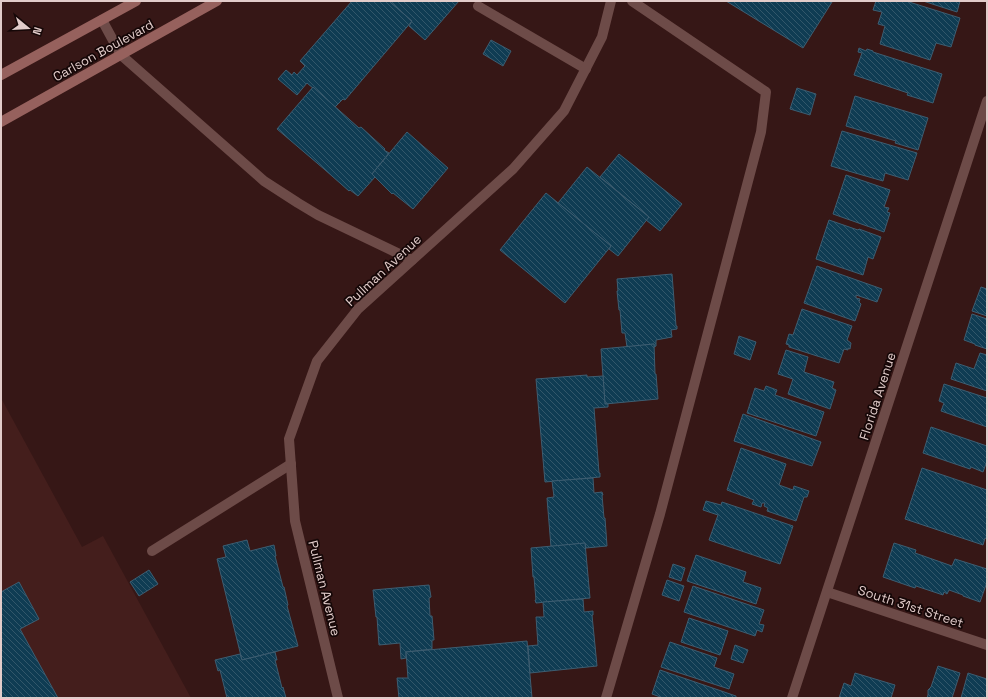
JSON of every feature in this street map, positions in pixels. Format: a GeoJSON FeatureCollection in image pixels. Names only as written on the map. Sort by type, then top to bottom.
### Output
{"type":"FeatureCollection","features":[{"type":"Feature","properties":{"kind":"main road","name":"Carlson Boulevard"},"geometry":{"type":"LineString","coordinates":[[1,75],[136,1]]}},
{"type":"Feature","properties":{"kind":"main road","name":"Carlson Boulevard"},"geometry":{"type":"LineString","coordinates":[[1,122],[217,1]]}},
{"type":"Feature","properties":{"kind":"street","name":"Pullman Avenue"},"geometry":{"type":"LineString","coordinates":[[338,698],[295,521],[289,439],[317,361],[358,309],[513,169],[564,111],[602,37],[611,1]]}},
{"type":"Feature","properties":{"kind":"street"},"geometry":{"type":"LineString","coordinates":[[606,698],[660,514],[761,132],[766,92],[632,1]]}},
{"type":"Feature","properties":{"kind":"street"},"geometry":{"type":"LineString","coordinates":[[478,6],[586,69]]}},
{"type":"Feature","properties":{"kind":"street"},"geometry":{"type":"LineString","coordinates":[[102,20],[121,55],[264,181],[318,215],[412,260]]}},
{"type":"Feature","properties":{"kind":"street","name":"Florida Avenue"},"geometry":{"type":"LineString","coordinates":[[792,698],[987,101]]}},
{"type":"Feature","properties":{"kind":"street"},"geometry":{"type":"LineString","coordinates":[[152,551],[291,464]]}},
{"type":"Feature","properties":{"kind":"street","name":"South 31st Street"},"geometry":{"type":"LineString","coordinates":[[827,592],[987,645]]}},
{"type":"Feature","properties":{"kind":"shaded area"},"geometry":{"type":"Polygon","coordinates":[[[1,398],[82,547],[103,536],[191,698],[1,698],[1,398]]]}},
{"type":"Feature","properties":{"kind":"building"},"geometry":{"type":"Polygon","coordinates":[[[352,1],[389,1],[412,21],[345,100],[343,99],[335,107],[307,83],[297,95],[278,79],[286,70],[292,75],[294,72],[297,75],[305,66],[300,61],[352,1]]]}},
{"type":"Feature","properties":{"kind":"building"},"geometry":{"type":"Polygon","coordinates":[[[389,1],[459,1],[425,40],[409,26],[412,21],[389,1]]]}},
{"type":"Feature","properties":{"kind":"building"},"geometry":{"type":"Polygon","coordinates":[[[726,1],[830,1],[832,2],[803,48],[726,1]]]}},
{"type":"Feature","properties":{"kind":"building"},"geometry":{"type":"Polygon","coordinates":[[[876,1],[906,1],[960,18],[951,47],[936,43],[930,60],[880,44],[885,26],[878,24],[882,12],[873,10],[876,1]]]}},
{"type":"Feature","properties":{"kind":"building"},"geometry":{"type":"Polygon","coordinates":[[[923,1],[960,1],[957,12],[923,1]]]}},
{"type":"Feature","properties":{"kind":"building"},"geometry":{"type":"Polygon","coordinates":[[[491,40],[511,51],[503,66],[483,54],[491,40]]]}},
{"type":"Feature","properties":{"kind":"building"},"geometry":{"type":"Polygon","coordinates":[[[859,48],[866,51],[867,49],[942,74],[933,103],[854,75],[862,53],[858,52],[859,48]]]}},
{"type":"Feature","properties":{"kind":"building"},"geometry":{"type":"Polygon","coordinates":[[[313,87],[359,128],[361,127],[385,149],[384,150],[389,153],[372,174],[375,177],[358,196],[350,190],[349,191],[277,129],[313,87]]]}},
{"type":"Feature","properties":{"kind":"building"},"geometry":{"type":"Polygon","coordinates":[[[797,88],[816,94],[810,115],[790,109],[797,88]]]}},
{"type":"Feature","properties":{"kind":"building"},"geometry":{"type":"Polygon","coordinates":[[[855,96],[928,118],[918,150],[895,143],[896,141],[846,126],[855,96]]]}},
{"type":"Feature","properties":{"kind":"building"},"geometry":{"type":"Polygon","coordinates":[[[842,131],[917,153],[908,180],[885,173],[883,181],[831,166],[842,131]]]}},
{"type":"Feature","properties":{"kind":"building"},"geometry":{"type":"Polygon","coordinates":[[[407,132],[448,168],[413,209],[393,193],[392,194],[372,174],[407,132]]]}},
{"type":"Feature","properties":{"kind":"building"},"geometry":{"type":"Polygon","coordinates":[[[619,154],[682,204],[660,231],[646,220],[649,217],[600,177],[619,154]]]}},
{"type":"Feature","properties":{"kind":"building"},"geometry":{"type":"Polygon","coordinates":[[[587,167],[649,217],[618,256],[609,249],[611,246],[558,203],[587,167]]]}},
{"type":"Feature","properties":{"kind":"building"},"geometry":{"type":"Polygon","coordinates":[[[846,175],[890,190],[884,207],[889,208],[887,212],[890,213],[884,232],[833,214],[846,175]]]}},
{"type":"Feature","properties":{"kind":"building"},"geometry":{"type":"Polygon","coordinates":[[[546,193],[611,246],[565,303],[500,250],[546,193]]]}},
{"type":"Feature","properties":{"kind":"building"},"geometry":{"type":"Polygon","coordinates":[[[829,220],[881,237],[873,259],[868,257],[863,275],[816,259],[829,220]]]}},
{"type":"Feature","properties":{"kind":"building"},"geometry":{"type":"Polygon","coordinates":[[[817,266],[882,289],[877,302],[856,295],[856,298],[860,299],[859,302],[861,304],[855,321],[804,303],[817,266]]]}},
{"type":"Feature","properties":{"kind":"building"},"geometry":{"type":"Polygon","coordinates":[[[672,274],[677,329],[671,330],[672,337],[656,340],[656,346],[654,347],[654,344],[627,347],[625,333],[622,333],[617,279],[672,274]]]}},
{"type":"Feature","properties":{"kind":"building"},"geometry":{"type":"Polygon","coordinates":[[[981,287],[987,289],[987,316],[972,311],[981,287]]]}},
{"type":"Feature","properties":{"kind":"building"},"geometry":{"type":"Polygon","coordinates":[[[802,309],[852,326],[847,340],[851,343],[850,349],[844,349],[839,363],[789,347],[789,345],[786,344],[789,334],[793,335],[802,309]]]}},
{"type":"Feature","properties":{"kind":"building"},"geometry":{"type":"Polygon","coordinates":[[[972,314],[987,319],[987,349],[964,340],[972,314]]]}},
{"type":"Feature","properties":{"kind":"building"},"geometry":{"type":"Polygon","coordinates":[[[739,336],[756,342],[750,360],[734,354],[739,336]]]}},
{"type":"Feature","properties":{"kind":"building"},"geometry":{"type":"Polygon","coordinates":[[[654,344],[658,399],[605,404],[601,349],[654,344]]]}},
{"type":"Feature","properties":{"kind":"building"},"geometry":{"type":"Polygon","coordinates":[[[786,350],[808,357],[804,372],[834,382],[832,388],[836,390],[830,409],[788,394],[793,379],[778,374],[786,350]]]}},
{"type":"Feature","properties":{"kind":"building"},"geometry":{"type":"Polygon","coordinates":[[[980,353],[987,355],[987,391],[951,379],[956,363],[974,369],[980,353]]]}},
{"type":"Feature","properties":{"kind":"building"},"geometry":{"type":"Polygon","coordinates":[[[587,375],[587,377],[603,376],[605,404],[608,404],[608,407],[594,408],[600,477],[545,482],[536,379],[587,375]]]}},
{"type":"Feature","properties":{"kind":"building"},"geometry":{"type":"Polygon","coordinates":[[[944,384],[987,398],[987,427],[941,411],[944,403],[939,401],[944,384]]]}},
{"type":"Feature","properties":{"kind":"building"},"geometry":{"type":"Polygon","coordinates":[[[766,386],[777,390],[775,395],[824,412],[816,436],[747,413],[755,388],[764,391],[766,386]]]}},
{"type":"Feature","properties":{"kind":"building"},"geometry":{"type":"Polygon","coordinates":[[[743,414],[821,442],[812,466],[734,441],[743,414]]]}},
{"type":"Feature","properties":{"kind":"building"},"geometry":{"type":"Polygon","coordinates":[[[931,427],[987,446],[987,461],[983,472],[923,453],[931,427]]]}},
{"type":"Feature","properties":{"kind":"building"},"geometry":{"type":"Polygon","coordinates":[[[741,448],[786,464],[779,485],[793,490],[794,486],[809,491],[807,497],[804,497],[796,521],[767,511],[768,508],[764,506],[765,503],[762,503],[761,507],[752,504],[754,500],[727,490],[741,448]]]}},
{"type":"Feature","properties":{"kind":"building"},"geometry":{"type":"Polygon","coordinates":[[[922,468],[987,490],[987,539],[985,538],[983,545],[905,519],[922,468]]]}},
{"type":"Feature","properties":{"kind":"building"},"geometry":{"type":"Polygon","coordinates":[[[593,478],[594,493],[602,492],[603,495],[607,546],[586,548],[585,543],[551,547],[547,498],[554,497],[552,481],[593,478]]]}},
{"type":"Feature","properties":{"kind":"building"},"geometry":{"type":"Polygon","coordinates":[[[706,501],[721,505],[722,502],[793,526],[780,564],[709,540],[718,515],[703,510],[706,501]]]}},
{"type":"Feature","properties":{"kind":"building"},"geometry":{"type":"Polygon","coordinates":[[[247,540],[250,551],[274,545],[275,556],[298,646],[242,660],[217,559],[226,557],[223,546],[247,540]]]}},
{"type":"Feature","properties":{"kind":"building"},"geometry":{"type":"Polygon","coordinates":[[[585,543],[590,598],[536,603],[531,548],[585,543]]]}},
{"type":"Feature","properties":{"kind":"building"},"geometry":{"type":"Polygon","coordinates":[[[894,543],[916,550],[915,553],[952,566],[955,559],[987,569],[987,582],[980,602],[949,590],[947,594],[944,592],[943,595],[916,586],[915,588],[883,577],[894,543]]]}},
{"type":"Feature","properties":{"kind":"building"},"geometry":{"type":"Polygon","coordinates":[[[696,555],[746,572],[743,582],[761,588],[756,604],[687,581],[696,555]]]}},
{"type":"Feature","properties":{"kind":"building"},"geometry":{"type":"Polygon","coordinates":[[[673,564],[685,568],[681,581],[669,577],[673,564]]]}},
{"type":"Feature","properties":{"kind":"building"},"geometry":{"type":"Polygon","coordinates":[[[149,570],[158,584],[139,596],[130,582],[149,570]]]}},
{"type":"Feature","properties":{"kind":"building"},"geometry":{"type":"Polygon","coordinates":[[[667,580],[684,586],[679,601],[662,595],[667,580]]]}},
{"type":"Feature","properties":{"kind":"building"},"geometry":{"type":"Polygon","coordinates":[[[19,582],[39,619],[20,629],[58,698],[1,698],[1,592],[19,582]]]}},
{"type":"Feature","properties":{"kind":"building"},"geometry":{"type":"Polygon","coordinates":[[[429,585],[431,597],[429,598],[430,616],[432,616],[434,640],[432,640],[432,649],[406,652],[406,658],[401,659],[400,643],[379,645],[373,590],[429,585]]]}},
{"type":"Feature","properties":{"kind":"building"},"geometry":{"type":"Polygon","coordinates":[[[693,586],[764,610],[759,624],[764,625],[762,632],[757,630],[755,636],[684,612],[693,586]]]}},
{"type":"Feature","properties":{"kind":"building"},"geometry":{"type":"Polygon","coordinates":[[[583,599],[584,612],[593,611],[592,615],[597,666],[530,673],[528,646],[538,645],[536,617],[544,617],[543,602],[583,599]]]}},
{"type":"Feature","properties":{"kind":"building"},"geometry":{"type":"Polygon","coordinates":[[[689,618],[728,631],[720,655],[681,642],[689,618]]]}},
{"type":"Feature","properties":{"kind":"building"},"geometry":{"type":"Polygon","coordinates":[[[527,641],[532,698],[399,698],[397,678],[408,678],[406,652],[527,641]]]}},
{"type":"Feature","properties":{"kind":"building"},"geometry":{"type":"Polygon","coordinates":[[[670,642],[717,658],[714,667],[734,674],[729,689],[661,667],[670,642]]]}},
{"type":"Feature","properties":{"kind":"building"},"geometry":{"type":"Polygon","coordinates":[[[735,645],[748,650],[743,663],[731,659],[735,645]]]}},
{"type":"Feature","properties":{"kind":"building"},"geometry":{"type":"Polygon","coordinates":[[[275,652],[277,660],[275,660],[286,698],[227,698],[220,670],[218,671],[215,660],[240,654],[242,660],[275,652]]]}},
{"type":"Feature","properties":{"kind":"building"},"geometry":{"type":"Polygon","coordinates":[[[938,666],[960,673],[952,698],[927,698],[928,690],[931,687],[938,666]]]}},
{"type":"Feature","properties":{"kind":"building"},"geometry":{"type":"Polygon","coordinates":[[[660,670],[736,696],[736,698],[663,698],[652,694],[660,670]]]}},
{"type":"Feature","properties":{"kind":"building"},"geometry":{"type":"Polygon","coordinates":[[[855,673],[895,685],[891,698],[839,698],[844,683],[851,686],[855,673]]]}},
{"type":"Feature","properties":{"kind":"building"},"geometry":{"type":"Polygon","coordinates":[[[968,673],[987,679],[987,698],[961,698],[968,673]]]}}]}
